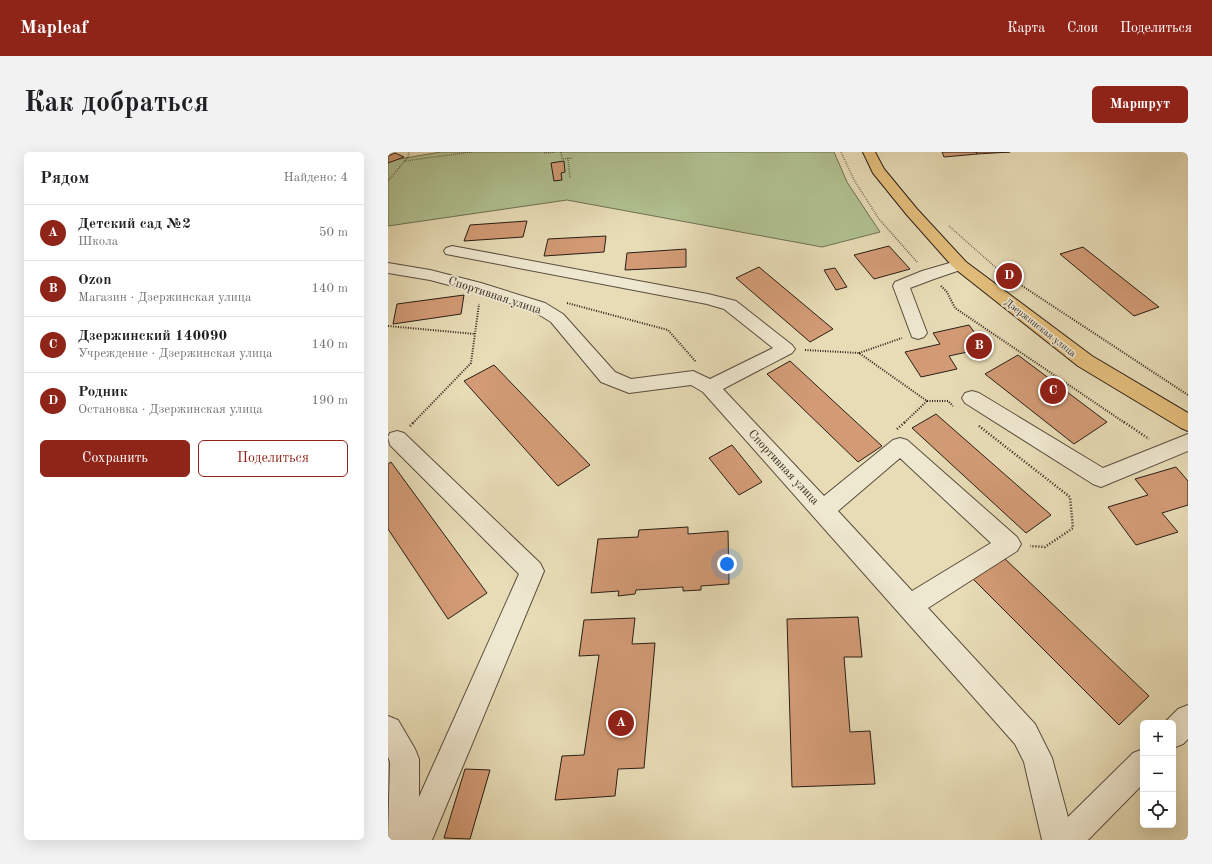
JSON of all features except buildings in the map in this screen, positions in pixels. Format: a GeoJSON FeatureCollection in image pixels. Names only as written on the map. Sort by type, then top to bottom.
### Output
{"type":"FeatureCollection","features":[{"type":"Feature","properties":{"kind":"main road","name":"Дзержинская улица"},"geometry":{"type":"LineString","coordinates":[[869,152],[878,170],[912,212],[960,265],[1085,361],[1188,423]]}},
{"type":"Feature","properties":{"kind":"street"},"geometry":{"type":"LineString","coordinates":[[452,251],[708,299],[730,305],[786,349],[710,387]]}},
{"type":"Feature","properties":{"kind":"street"},"geometry":{"type":"LineString","coordinates":[[918,333],[901,286],[928,275],[960,265]]}},
{"type":"Feature","properties":{"kind":"street","name":"Спортивная улица"},"geometry":{"type":"LineString","coordinates":[[388,268],[430,275],[481,288],[539,307],[556,318],[608,377],[628,386],[693,378],[710,387],[1025,734],[1038,758],[1058,840]]}},
{"type":"Feature","properties":{"kind":"street"},"geometry":{"type":"LineString","coordinates":[[963,402],[1101,478],[1188,442]]}},
{"type":"Feature","properties":{"kind":"street"},"geometry":{"type":"LineString","coordinates":[[397,439],[532,571],[416,840]]}},
{"type":"Feature","properties":{"kind":"street"},"geometry":{"type":"LineString","coordinates":[[824,511],[900,446],[1009,544],[910,606]]}},
{"type":"Feature","properties":{"kind":"street"},"geometry":{"type":"LineString","coordinates":[[1176,731],[1188,719]]}},
{"type":"Feature","properties":{"kind":"street"},"geometry":{"type":"LineString","coordinates":[[388,730],[404,758],[404,840]]}},
{"type":"Feature","properties":{"kind":"street"},"geometry":{"type":"LineString","coordinates":[[1066,840],[1140,766]]}},
{"type":"Feature","properties":{"kind":"path"},"geometry":{"type":"LineString","coordinates":[[388,181],[408,157],[409,152]]}},
{"type":"Feature","properties":{"kind":"path"},"geometry":{"type":"LineString","coordinates":[[404,161],[472,152]]}},
{"type":"Feature","properties":{"kind":"path"},"geometry":{"type":"LineString","coordinates":[[545,152],[544,154],[556,152]]}},
{"type":"Feature","properties":{"kind":"path"},"geometry":{"type":"LineString","coordinates":[[561,152],[562,159],[572,158]]}},
{"type":"Feature","properties":{"kind":"path"},"geometry":{"type":"LineString","coordinates":[[841,152],[854,180],[879,219],[928,275],[947,292],[955,308],[1167,451]]}},
{"type":"Feature","properties":{"kind":"path"},"geometry":{"type":"LineString","coordinates":[[568,158],[570,178]]}},
{"type":"Feature","properties":{"kind":"path"},"geometry":{"type":"LineString","coordinates":[[944,222],[996,269],[1188,395]]}},
{"type":"Feature","properties":{"kind":"path"},"geometry":{"type":"LineString","coordinates":[[397,439],[471,363],[481,288]]}},
{"type":"Feature","properties":{"kind":"path"},"geometry":{"type":"LineString","coordinates":[[388,326],[475,334]]}},
{"type":"Feature","properties":{"kind":"path"},"geometry":{"type":"LineString","coordinates":[[786,349],[859,353],[918,333]]}},
{"type":"Feature","properties":{"kind":"path"},"geometry":{"type":"LineString","coordinates":[[859,353],[927,400],[963,402]]}},
{"type":"Feature","properties":{"kind":"path"},"geometry":{"type":"LineString","coordinates":[[900,446],[895,431],[927,400]]}},
{"type":"Feature","properties":{"kind":"path"},"geometry":{"type":"LineString","coordinates":[[978,425],[1070,497],[1073,528],[1046,547],[1009,544]]}},
{"type":"Feature","properties":{"kind":"green space"},"geometry":{"type":"Polygon","coordinates":[[[441,152],[834,152],[847,182],[880,232],[822,247],[567,200],[388,226],[388,161],[441,152]]]}},
{"type":"Feature","properties":{"kind":"place","name":"Родник"},"geometry":{"type":"Point","coordinates":[1009,276]}},
{"type":"Feature","properties":{"kind":"place","name":"Ozon"},"geometry":{"type":"Point","coordinates":[979,346]}},
{"type":"Feature","properties":{"kind":"place","name":"Дзержинский 140090"},"geometry":{"type":"Point","coordinates":[1053,391]}},
{"type":"Feature","properties":{"kind":"place","name":"Детский сад №2"},"geometry":{"type":"Point","coordinates":[621,723]}}]}
